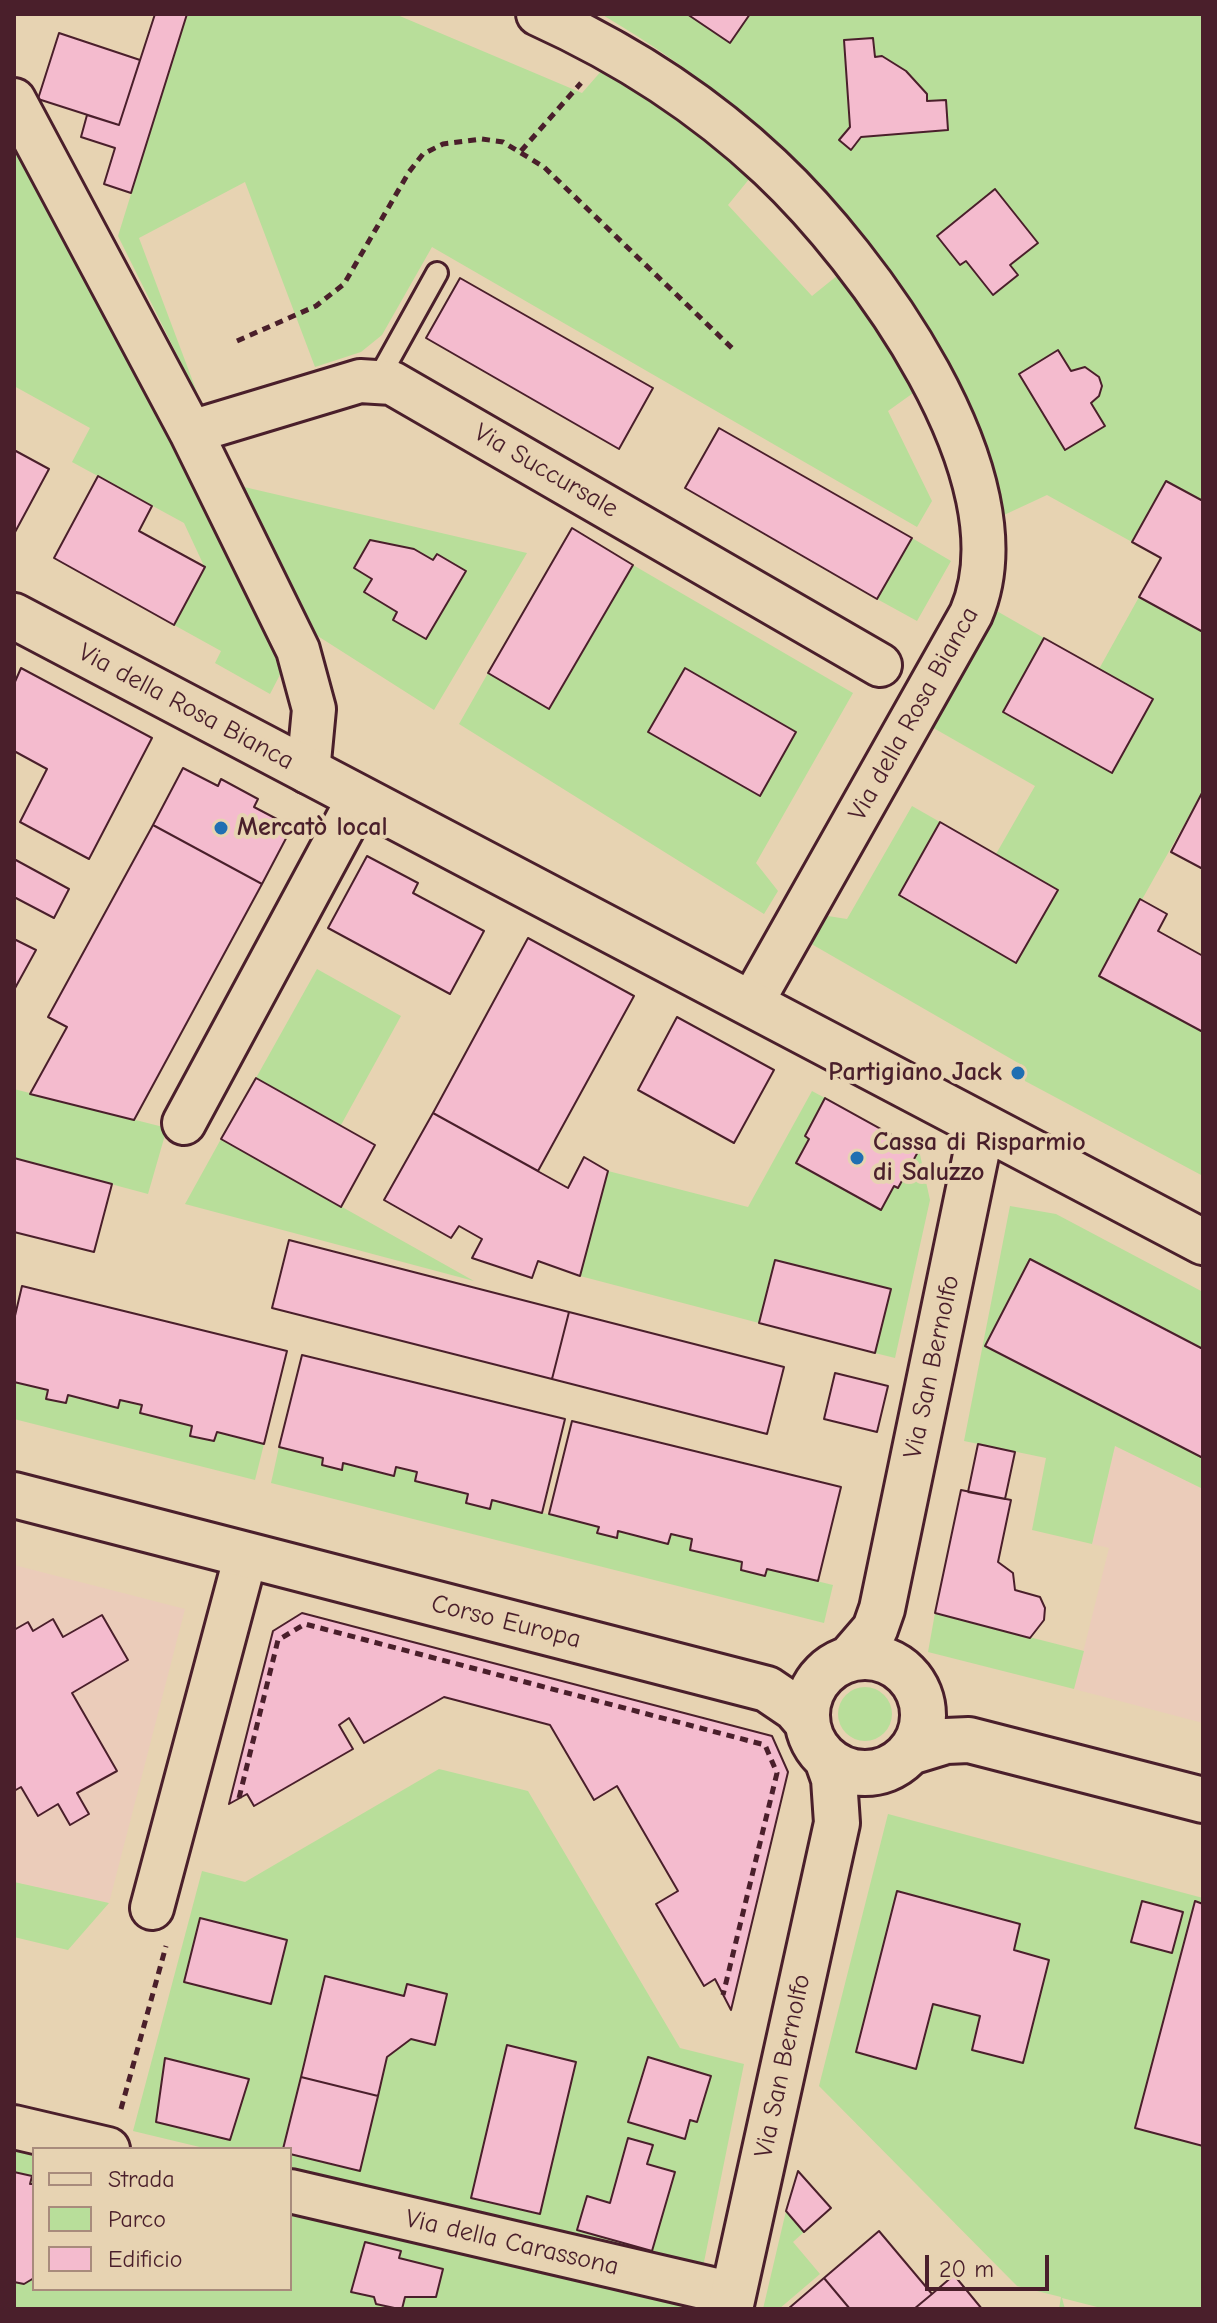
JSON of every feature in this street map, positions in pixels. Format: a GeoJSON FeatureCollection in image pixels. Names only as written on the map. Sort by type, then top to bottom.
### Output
{"type":"FeatureCollection","features":[{"type":"Feature","properties":{"kind":"street","name":"Via della Rosa Bianca"},"geometry":{"type":"LineString","coordinates":[[538,14],[610,50],[722,125],[809,207],[887,308],[933,380],[959,436],[982,510],[986,564],[981,591],[971,614],[751,1004]]}},
{"type":"Feature","properties":{"kind":"street"},"geometry":{"type":"LineString","coordinates":[[14,100],[191,432],[307,675],[314,723],[308,772]]}},
{"type":"Feature","properties":{"kind":"street","name":"Via Succursale"},"geometry":{"type":"LineString","coordinates":[[191,432],[343,386],[377,381],[412,393],[880,665]]}},
{"type":"Feature","properties":{"kind":"street","name":"Via della Rosa Bianca"},"geometry":{"type":"LineString","coordinates":[[14,616],[1203,1242]]}},
{"type":"Feature","properties":{"kind":"street"},"geometry":{"type":"LineString","coordinates":[[184,1123],[359,798]]}},
{"type":"Feature","properties":{"kind":"street","name":"Via San Bernolfo"},"geometry":{"type":"LineString","coordinates":[[835,1668],[875,1629],[882,1609],[982,1126]]}},
{"type":"Feature","properties":{"kind":"street","name":"Corso Europa"},"geometry":{"type":"LineString","coordinates":[[14,1495],[767,1689],[795,1708],[807,1722],[815,1746],[828,1762]]}},
{"type":"Feature","properties":{"kind":"street"},"geometry":{"type":"LineString","coordinates":[[154,1903],[246,1555]]}},
{"type":"Feature","properties":{"kind":"street","name":"Via San Bernolfo"},"geometry":{"type":"LineString","coordinates":[[882,1609],[883,1633],[897,1667]]}},
{"type":"Feature","properties":{"kind":"street","name":"Corso Europa"},"geometry":{"type":"LineString","coordinates":[[767,1689],[794,1686],[869,1656],[897,1667]]}},
{"type":"Feature","properties":{"kind":"street"},"geometry":{"type":"LineString","coordinates":[[892,1762],[923,1724],[922,1703],[915,1684],[897,1667]]}},
{"type":"Feature","properties":{"kind":"street"},"geometry":{"type":"LineString","coordinates":[[807,1722],[810,1693],[835,1668]]}},
{"type":"Feature","properties":{"kind":"street"},"geometry":{"type":"LineString","coordinates":[[922,1703],[935,1718],[969,1740]]}},
{"type":"Feature","properties":{"kind":"street"},"geometry":{"type":"LineString","coordinates":[[828,1762],[846,1771],[892,1762],[946,1741],[969,1740],[1203,1800]]}},
{"type":"Feature","properties":{"kind":"street","name":"Via San Bernolfo"},"geometry":{"type":"LineString","coordinates":[[828,1762],[834,1779],[837,1823]]}},
{"type":"Feature","properties":{"kind":"street","name":"Via San Bernolfo"},"geometry":{"type":"LineString","coordinates":[[732,2302],[837,1823],[847,1801],[892,1762]]}},
{"type":"Feature","properties":{"kind":"street"},"geometry":{"type":"LineString","coordinates":[[14,2127],[113,2134]]}},
{"type":"Feature","properties":{"kind":"street","name":"Via della Carassona"},"geometry":{"type":"LineString","coordinates":[[292,2192],[732,2302]]}},
{"type":"Feature","properties":{"kind":"lane"},"geometry":{"type":"LineString","coordinates":[[377,381],[437,273]]}},
{"type":"Feature","properties":{"kind":"path"},"geometry":{"type":"LineString","coordinates":[[521,151],[610,50]]}},
{"type":"Feature","properties":{"kind":"path"},"geometry":{"type":"LineString","coordinates":[[237,341],[316,306],[344,284],[409,172],[423,154],[463,139],[503,142],[521,151],[563,185],[735,351]]}},
{"type":"Feature","properties":{"kind":"path"},"geometry":{"type":"LineString","coordinates":[[239,1798],[275,1639],[305,1624],[765,1745],[777,1773],[723,1995]]}},
{"type":"Feature","properties":{"kind":"path"},"geometry":{"type":"LineString","coordinates":[[775,1782],[785,1784]]}},
{"type":"Feature","properties":{"kind":"path"},"geometry":{"type":"LineString","coordinates":[[113,2134],[177,1905],[154,1903]]}},
{"type":"Feature","properties":{"kind":"shaded area"},"geometry":{"type":"Polygon","coordinates":[[[1115,1446],[1203,1489],[1203,1723],[1074,1689],[1109,1548],[1092,1544],[1115,1446]]]}},
{"type":"Feature","properties":{"kind":"shaded area"},"geometry":{"type":"Polygon","coordinates":[[[14,1565],[185,1609],[109,1903],[14,1882],[14,1565]]]}},
{"type":"Feature","properties":{"kind":"green space"},"geometry":{"type":"Polygon","coordinates":[[[187,14],[395,14],[582,93],[603,69],[717,149],[750,178],[728,205],[812,296],[838,275],[882,333],[916,391],[888,411],[932,501],[917,527],[432,247],[382,335],[361,352],[315,367],[245,182],[139,238],[201,403],[118,236],[187,14]]]}},
{"type":"Feature","properties":{"kind":"green space"},"geometry":{"type":"Polygon","coordinates":[[[601,14],[1203,14],[1203,501],[1166,481],[1132,542],[1047,495],[1004,515],[985,443],[954,376],[929,332],[862,236],[825,193],[743,114],[651,45],[601,14]]]}},
{"type":"Feature","properties":{"kind":"green space"},"geometry":{"type":"Polygon","coordinates":[[[14,140],[123,345],[284,667],[270,694],[215,663],[221,651],[174,625],[205,568],[184,523],[72,462],[90,428],[14,386],[14,140]]]}},
{"type":"Feature","properties":{"kind":"green space"},"geometry":{"type":"Polygon","coordinates":[[[240,486],[527,553],[434,710],[313,633],[240,486]]]}},
{"type":"Feature","properties":{"kind":"green space"},"geometry":{"type":"Polygon","coordinates":[[[912,538],[951,561],[917,621],[877,599],[912,538]]]}},
{"type":"Feature","properties":{"kind":"green space"},"geometry":{"type":"Polygon","coordinates":[[[633,565],[853,693],[756,863],[778,891],[764,914],[459,724],[488,673],[550,709],[633,565]]]}},
{"type":"Feature","properties":{"kind":"green space"},"geometry":{"type":"Polygon","coordinates":[[[1139,597],[1203,632],[1203,791],[1099,976],[1203,1032],[1203,1176],[1025,1081],[1020,1064],[801,938],[815,914],[847,919],[912,806],[940,822],[899,895],[1017,962],[1058,890],[996,854],[1035,786],[930,726],[995,610],[1044,638],[1003,712],[1099,669],[1139,597]]]}},
{"type":"Feature","properties":{"kind":"green space"},"geometry":{"type":"Polygon","coordinates":[[[317,969],[401,1016],[341,1125],[256,1078],[317,969]]]}},
{"type":"Feature","properties":{"kind":"green space"},"geometry":{"type":"Polygon","coordinates":[[[14,1089],[167,1128],[148,1194],[14,1158],[14,1089]]]}},
{"type":"Feature","properties":{"kind":"green space"},"geometry":{"type":"Polygon","coordinates":[[[812,1091],[825,1098],[805,1136],[809,1139],[796,1164],[881,1210],[894,1186],[899,1188],[919,1150],[930,1200],[895,1358],[875,1353],[891,1289],[775,1260],[759,1323],[580,1276],[608,1171],[748,1207],[812,1091]]]}},
{"type":"Feature","properties":{"kind":"green space"},"geometry":{"type":"Polygon","coordinates":[[[221,1139],[474,1281],[185,1204],[221,1139]]]}},
{"type":"Feature","properties":{"kind":"green space"},"geometry":{"type":"Polygon","coordinates":[[[1010,1206],[1056,1214],[1203,1292],[1203,1489],[1115,1446],[1092,1544],[1032,1530],[1046,1458],[964,1441],[1010,1206]]]}},
{"type":"Feature","properties":{"kind":"green space"},"geometry":{"type":"Polygon","coordinates":[[[14,1382],[48,1390],[47,1399],[66,1403],[68,1395],[118,1408],[120,1400],[142,1405],[140,1413],[192,1426],[191,1436],[214,1441],[217,1432],[264,1444],[255,1480],[14,1419],[14,1382]]]}},
{"type":"Feature","properties":{"kind":"green space"},"geometry":{"type":"Polygon","coordinates":[[[279,1447],[323,1458],[322,1466],[341,1470],[343,1463],[393,1476],[396,1467],[417,1472],[415,1481],[468,1494],[466,1503],[489,1509],[492,1500],[599,1527],[597,1533],[616,1538],[618,1531],[668,1544],[671,1534],[692,1539],[690,1550],[742,1562],[741,1570],[765,1576],[767,1569],[833,1585],[824,1623],[271,1483],[279,1447]]]}},
{"type":"Feature","properties":{"kind":"green space"},"geometry":{"type":"Polygon","coordinates":[[[935,1613],[1084,1651],[1074,1689],[928,1652],[935,1613]]]}},
{"type":"Feature","properties":{"kind":"green space"},"geometry":{"type":"Polygon","coordinates":[[[865,1687],[884,1695],[892,1714],[884,1733],[865,1741],[846,1733],[838,1714],[846,1695],[865,1687]]]}},
{"type":"Feature","properties":{"kind":"green space"},"geometry":{"type":"Polygon","coordinates":[[[439,1769],[528,1791],[680,2048],[744,2064],[703,2267],[292,2169],[292,2147],[200,2147],[133,2131],[202,1871],[245,1882],[439,1769]]]}},
{"type":"Feature","properties":{"kind":"green space"},"geometry":{"type":"Polygon","coordinates":[[[888,1814],[1203,1898],[1203,2309],[1105,2309],[1062,2298],[1065,2309],[1059,2309],[1061,2297],[1017,2286],[819,2086],[888,1814]]]}},
{"type":"Feature","properties":{"kind":"green space"},"geometry":{"type":"Polygon","coordinates":[[[14,1882],[109,1903],[68,1950],[14,1937],[14,1882]]]}},
{"type":"Feature","properties":{"kind":"green space"},"geometry":{"type":"Polygon","coordinates":[[[14,2148],[32,2152],[32,2291],[292,2291],[292,2212],[692,2306],[692,2309],[14,2309],[14,2148]]]}},
{"type":"Feature","properties":{"kind":"green space"},"geometry":{"type":"Polygon","coordinates":[[[786,2211],[804,2232],[793,2242],[820,2274],[779,2309],[763,2309],[786,2211]]]}},
{"type":"Feature","properties":{"kind":"building"},"geometry":{"type":"Polygon","coordinates":[[[155,14],[187,14],[131,193],[104,184],[115,148],[81,137],[87,115],[119,125],[155,14]]]}},
{"type":"Feature","properties":{"kind":"building"},"geometry":{"type":"Polygon","coordinates":[[[687,14],[750,14],[730,43],[687,14]]]}},
{"type":"Feature","properties":{"kind":"building"},"geometry":{"type":"Polygon","coordinates":[[[59,33],[140,60],[119,125],[38,99],[59,33]]]}},
{"type":"Feature","properties":{"kind":"building"},"geometry":{"type":"Polygon","coordinates":[[[873,38],[875,57],[882,56],[906,71],[927,94],[927,101],[946,100],[948,130],[861,137],[851,150],[839,140],[850,127],[844,40],[873,38]]]}},
{"type":"Feature","properties":{"kind":"building"},"geometry":{"type":"Polygon","coordinates":[[[995,189],[1038,243],[1010,265],[1018,275],[993,295],[966,261],[960,265],[937,236],[995,189]]]}},
{"type":"Feature","properties":{"kind":"building"},"geometry":{"type":"Polygon","coordinates":[[[460,278],[653,388],[619,449],[426,338],[460,278]]]}},
{"type":"Feature","properties":{"kind":"building"},"geometry":{"type":"Polygon","coordinates":[[[1058,350],[1071,371],[1085,367],[1099,377],[1102,386],[1099,396],[1091,403],[1105,426],[1065,450],[1019,374],[1058,350]]]}},
{"type":"Feature","properties":{"kind":"building"},"geometry":{"type":"Polygon","coordinates":[[[719,428],[912,538],[877,599],[685,488],[719,428]]]}},
{"type":"Feature","properties":{"kind":"building"},"geometry":{"type":"Polygon","coordinates":[[[14,450],[49,469],[14,534],[14,450]]]}},
{"type":"Feature","properties":{"kind":"building"},"geometry":{"type":"Polygon","coordinates":[[[98,476],[152,506],[139,531],[205,567],[174,625],[54,558],[98,476]]]}},
{"type":"Feature","properties":{"kind":"building"},"geometry":{"type":"Polygon","coordinates":[[[1166,481],[1203,501],[1203,632],[1139,597],[1161,558],[1132,542],[1166,481]]]}},
{"type":"Feature","properties":{"kind":"building"},"geometry":{"type":"Polygon","coordinates":[[[572,528],[633,565],[549,709],[488,673],[572,528]]]}},
{"type":"Feature","properties":{"kind":"building"},"geometry":{"type":"Polygon","coordinates":[[[370,540],[414,549],[433,560],[437,554],[466,571],[426,639],[393,620],[397,612],[364,592],[372,579],[354,568],[370,540]]]}},
{"type":"Feature","properties":{"kind":"building"},"geometry":{"type":"Polygon","coordinates":[[[1044,638],[1153,699],[1112,773],[1003,712],[1044,638]]]}},
{"type":"Feature","properties":{"kind":"building"},"geometry":{"type":"Polygon","coordinates":[[[21,668],[152,738],[89,859],[20,822],[47,769],[14,751],[14,684],[21,668]]]}},
{"type":"Feature","properties":{"kind":"building"},"geometry":{"type":"Polygon","coordinates":[[[685,668],[796,732],[760,796],[648,732],[685,668]]]}},
{"type":"Feature","properties":{"kind":"building"},"geometry":{"type":"Polygon","coordinates":[[[183,768],[218,786],[221,779],[258,799],[254,807],[292,827],[262,884],[153,825],[183,768]]]}},
{"type":"Feature","properties":{"kind":"building"},"geometry":{"type":"Polygon","coordinates":[[[1203,791],[1203,869],[1171,852],[1203,791]]]}},
{"type":"Feature","properties":{"kind":"building"},"geometry":{"type":"Polygon","coordinates":[[[940,822],[1058,890],[1016,963],[899,895],[940,822]]]}},
{"type":"Feature","properties":{"kind":"building"},"geometry":{"type":"Polygon","coordinates":[[[153,825],[262,884],[134,1120],[30,1094],[67,1027],[48,1017],[153,825]]]}},
{"type":"Feature","properties":{"kind":"building"},"geometry":{"type":"Polygon","coordinates":[[[367,856],[418,883],[413,893],[484,931],[450,994],[328,928],[367,856]]]}},
{"type":"Feature","properties":{"kind":"building"},"geometry":{"type":"Polygon","coordinates":[[[14,859],[69,889],[54,918],[14,897],[14,859]]]}},
{"type":"Feature","properties":{"kind":"building"},"geometry":{"type":"Polygon","coordinates":[[[1140,899],[1167,914],[1158,931],[1203,956],[1203,1032],[1099,976],[1140,899]]]}},
{"type":"Feature","properties":{"kind":"building"},"geometry":{"type":"Polygon","coordinates":[[[528,938],[634,996],[538,1171],[433,1113],[528,938]]]}},
{"type":"Feature","properties":{"kind":"building"},"geometry":{"type":"Polygon","coordinates":[[[14,939],[36,950],[14,990],[14,939]]]}},
{"type":"Feature","properties":{"kind":"building"},"geometry":{"type":"Polygon","coordinates":[[[677,1017],[774,1070],[734,1143],[638,1090],[677,1017]]]}},
{"type":"Feature","properties":{"kind":"building"},"geometry":{"type":"Polygon","coordinates":[[[256,1078],[375,1145],[341,1207],[221,1139],[256,1078]]]}},
{"type":"Feature","properties":{"kind":"building"},"geometry":{"type":"Polygon","coordinates":[[[825,1098],[919,1150],[898,1188],[894,1186],[881,1210],[796,1163],[809,1139],[805,1136],[825,1098]]]}},
{"type":"Feature","properties":{"kind":"building"},"geometry":{"type":"Polygon","coordinates":[[[433,1113],[568,1188],[584,1157],[608,1171],[580,1276],[538,1261],[532,1278],[472,1258],[482,1239],[459,1226],[451,1238],[384,1200],[433,1113]]]}},
{"type":"Feature","properties":{"kind":"building"},"geometry":{"type":"Polygon","coordinates":[[[14,1158],[112,1184],[94,1252],[14,1232],[14,1158]]]}},
{"type":"Feature","properties":{"kind":"building"},"geometry":{"type":"Polygon","coordinates":[[[289,1240],[569,1312],[552,1379],[272,1308],[289,1240]]]}},
{"type":"Feature","properties":{"kind":"building"},"geometry":{"type":"Polygon","coordinates":[[[1030,1259],[1203,1349],[1203,1458],[985,1346],[1030,1259]]]}},
{"type":"Feature","properties":{"kind":"building"},"geometry":{"type":"Polygon","coordinates":[[[775,1260],[891,1289],[875,1353],[759,1323],[775,1260]]]}},
{"type":"Feature","properties":{"kind":"building"},"geometry":{"type":"Polygon","coordinates":[[[22,1286],[287,1351],[264,1444],[217,1432],[214,1441],[190,1436],[192,1426],[140,1413],[142,1405],[120,1400],[118,1408],[68,1395],[66,1403],[46,1399],[48,1390],[14,1382],[14,1320],[22,1286]]]}},
{"type":"Feature","properties":{"kind":"building"},"geometry":{"type":"Polygon","coordinates":[[[569,1312],[784,1367],[767,1434],[552,1379],[569,1312]]]}},
{"type":"Feature","properties":{"kind":"building"},"geometry":{"type":"Polygon","coordinates":[[[302,1355],[565,1419],[542,1513],[492,1500],[490,1509],[466,1503],[468,1494],[415,1481],[417,1472],[396,1467],[394,1476],[343,1463],[342,1470],[322,1465],[323,1458],[279,1447],[302,1355]]]}},
{"type":"Feature","properties":{"kind":"building"},"geometry":{"type":"Polygon","coordinates":[[[835,1373],[888,1386],[877,1432],[824,1419],[835,1373]]]}},
{"type":"Feature","properties":{"kind":"building"},"geometry":{"type":"Polygon","coordinates":[[[572,1421],[841,1487],[818,1581],[767,1569],[765,1576],[741,1570],[742,1562],[690,1550],[692,1539],[671,1534],[668,1544],[618,1531],[617,1538],[597,1533],[599,1527],[549,1514],[572,1421]]]}},
{"type":"Feature","properties":{"kind":"building"},"geometry":{"type":"Polygon","coordinates":[[[978,1444],[1015,1452],[1005,1499],[968,1492],[978,1444]]]}},
{"type":"Feature","properties":{"kind":"building"},"geometry":{"type":"Polygon","coordinates":[[[961,1490],[1011,1500],[998,1562],[1013,1573],[1015,1590],[1040,1597],[1045,1608],[1044,1620],[1030,1638],[935,1613],[961,1490]]]}},
{"type":"Feature","properties":{"kind":"building"},"geometry":{"type":"Polygon","coordinates":[[[302,1613],[772,1736],[788,1772],[731,2010],[715,1979],[704,1986],[656,1904],[678,1891],[617,1786],[594,1800],[550,1725],[444,1697],[364,1743],[349,1718],[339,1725],[353,1749],[254,1806],[247,1794],[229,1804],[273,1631],[302,1613]]]}},
{"type":"Feature","properties":{"kind":"building"},"geometry":{"type":"Polygon","coordinates":[[[102,1615],[128,1660],[72,1693],[117,1771],[77,1793],[89,1814],[70,1825],[58,1804],[38,1816],[21,1787],[14,1791],[14,1630],[28,1622],[33,1631],[53,1619],[63,1637],[102,1615]]]}},
{"type":"Feature","properties":{"kind":"building"},"geometry":{"type":"Polygon","coordinates":[[[897,1891],[1020,1924],[1014,1950],[1049,1960],[1023,2063],[972,2050],[980,2016],[933,2004],[916,2069],[856,2052],[897,1891]]]}},
{"type":"Feature","properties":{"kind":"building"},"geometry":{"type":"Polygon","coordinates":[[[1142,1901],[1183,1912],[1172,1953],[1131,1942],[1142,1901]]]}},
{"type":"Feature","properties":{"kind":"building"},"geometry":{"type":"Polygon","coordinates":[[[1195,1901],[1203,1904],[1203,2146],[1135,2128],[1195,1901]]]}},
{"type":"Feature","properties":{"kind":"building"},"geometry":{"type":"Polygon","coordinates":[[[200,1918],[287,1940],[271,2004],[184,1982],[200,1918]]]}},
{"type":"Feature","properties":{"kind":"building"},"geometry":{"type":"Polygon","coordinates":[[[325,1976],[404,1996],[407,1984],[447,1994],[435,2045],[411,2039],[387,2057],[378,2096],[301,2077],[325,1976]]]}},
{"type":"Feature","properties":{"kind":"building"},"geometry":{"type":"Polygon","coordinates":[[[507,2045],[576,2062],[540,2214],[471,2198],[507,2045]]]}},
{"type":"Feature","properties":{"kind":"building"},"geometry":{"type":"Polygon","coordinates":[[[648,2057],[711,2076],[697,2122],[690,2120],[685,2139],[628,2122],[648,2057]]]}},
{"type":"Feature","properties":{"kind":"building"},"geometry":{"type":"Polygon","coordinates":[[[165,2058],[249,2079],[230,2140],[156,2122],[165,2058]]]}},
{"type":"Feature","properties":{"kind":"building"},"geometry":{"type":"Polygon","coordinates":[[[301,2077],[378,2096],[360,2171],[292,2154],[292,2147],[284,2147],[301,2077]]]}},
{"type":"Feature","properties":{"kind":"building"},"geometry":{"type":"Polygon","coordinates":[[[628,2138],[653,2145],[647,2164],[675,2172],[652,2251],[577,2230],[587,2196],[610,2203],[628,2138]]]}},
{"type":"Feature","properties":{"kind":"building"},"geometry":{"type":"Polygon","coordinates":[[[798,2171],[831,2208],[804,2232],[786,2211],[798,2171]]]}},
{"type":"Feature","properties":{"kind":"building"},"geometry":{"type":"Polygon","coordinates":[[[14,2172],[32,2176],[32,2279],[24,2284],[14,2282],[14,2172]]]}},
{"type":"Feature","properties":{"kind":"building"},"geometry":{"type":"Polygon","coordinates":[[[879,2231],[932,2294],[914,2309],[850,2309],[824,2278],[879,2231]]]}},
{"type":"Feature","properties":{"kind":"building"},"geometry":{"type":"Polygon","coordinates":[[[365,2242],[401,2251],[399,2258],[443,2269],[436,2297],[405,2297],[402,2309],[399,2309],[376,2304],[374,2297],[351,2292],[365,2242]]]}},
{"type":"Feature","properties":{"kind":"building"},"geometry":{"type":"Polygon","coordinates":[[[954,2275],[982,2309],[914,2309],[932,2294],[954,2275]]]}},
{"type":"Feature","properties":{"kind":"building"},"geometry":{"type":"Polygon","coordinates":[[[824,2278],[850,2309],[788,2309],[824,2278]]]}},
{"type":"Feature","properties":{"kind":"place","name":"Mercatò local"},"geometry":{"type":"Point","coordinates":[221,828]}},
{"type":"Feature","properties":{"kind":"place","name":"Partigiano Jack"},"geometry":{"type":"Point","coordinates":[1018,1073]}},
{"type":"Feature","properties":{"kind":"place","name":"Cassa di Risparmio di Saluzzo"},"geometry":{"type":"Point","coordinates":[857,1158]}}]}
